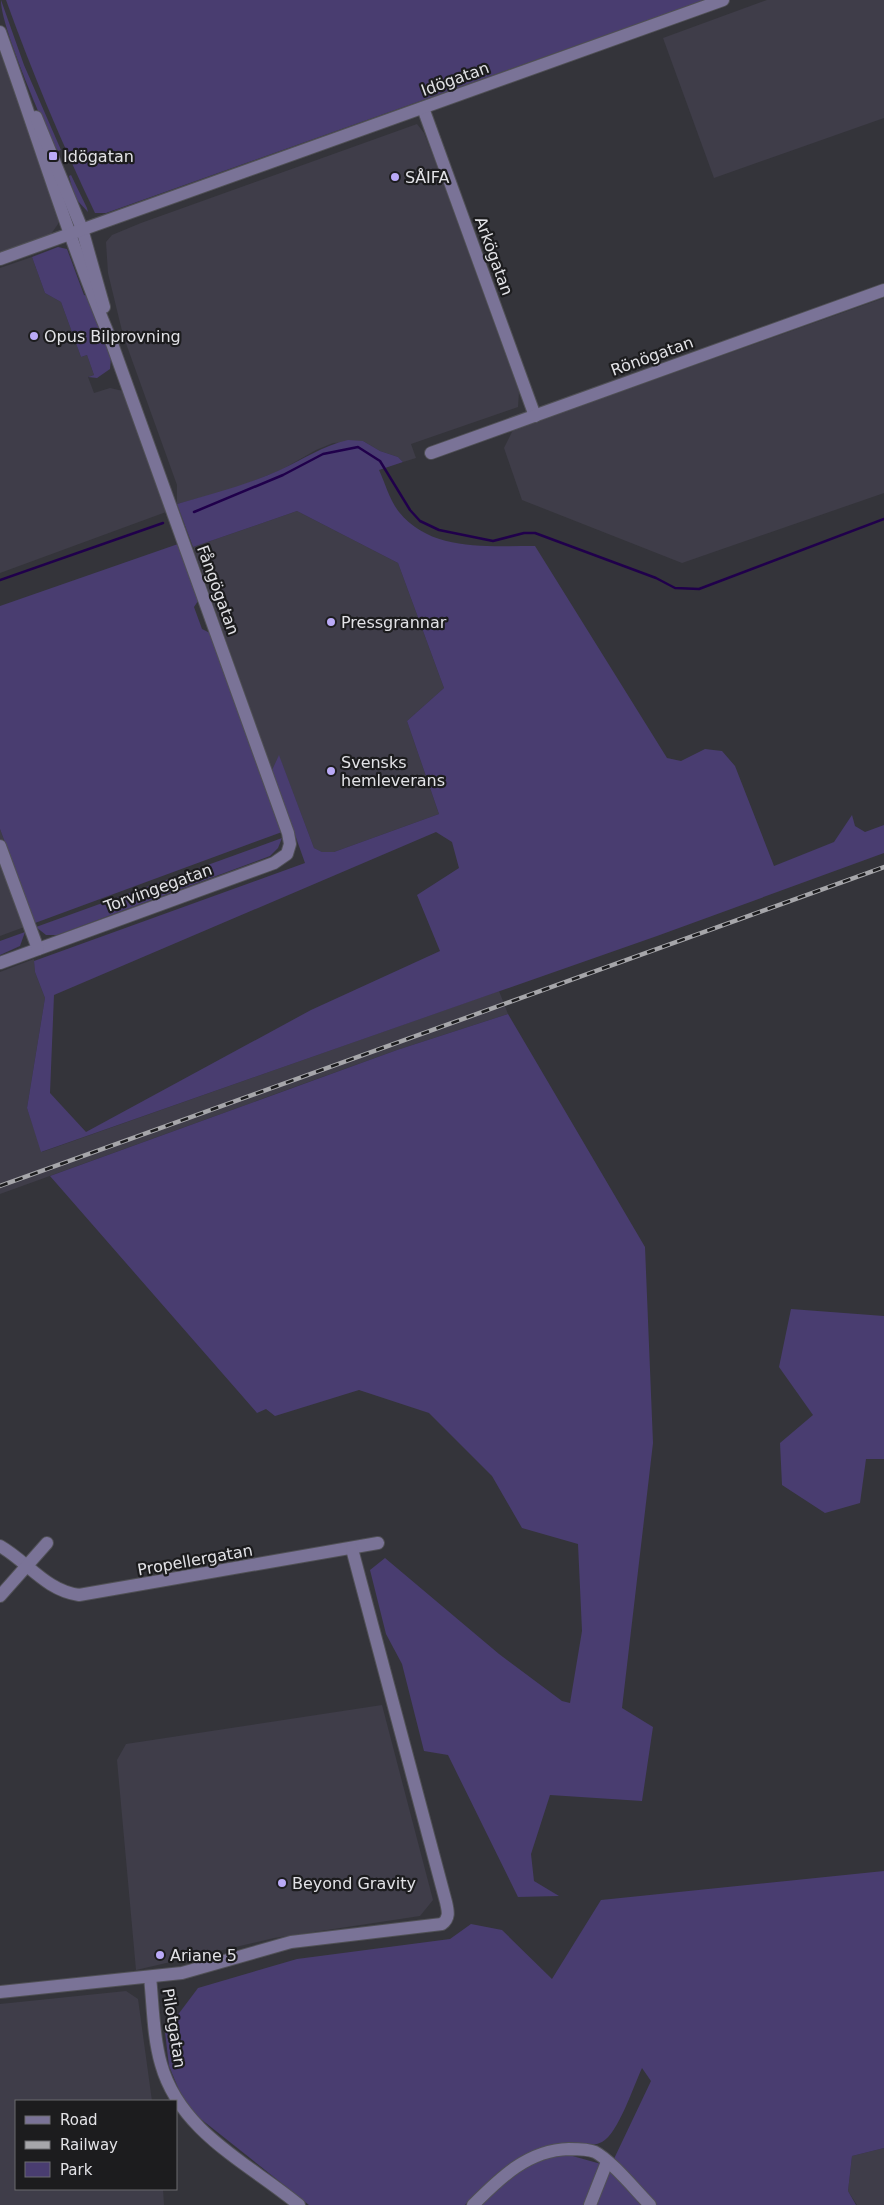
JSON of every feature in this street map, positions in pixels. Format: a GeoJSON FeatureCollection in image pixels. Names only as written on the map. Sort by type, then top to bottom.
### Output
{"type":"FeatureCollection","features":[{"type":"Feature","properties":{"kind":"street","name":"Idögatan"},"geometry":{"type":"LineString","coordinates":[[0,259],[724,0]]}},
{"type":"Feature","properties":{"kind":"street","name":"Fångögatan"},"geometry":{"type":"LineString","coordinates":[[0,32],[12,65],[63,179],[76,231],[100,289],[110,338],[288,833],[290,844],[287,854]]}},
{"type":"Feature","properties":{"kind":"street","name":"Arkögatan"},"geometry":{"type":"LineString","coordinates":[[423,108],[535,416]]}},
{"type":"Feature","properties":{"kind":"street","name":"Rönögatan"},"geometry":{"type":"LineString","coordinates":[[431,453],[884,290]]}},
{"type":"Feature","properties":{"kind":"street"},"geometry":{"type":"LineString","coordinates":[[0,846],[38,949]]}},
{"type":"Feature","properties":{"kind":"street","name":"Torvingegatan"},"geometry":{"type":"LineString","coordinates":[[0,963],[274,863],[287,854]]}},
{"type":"Feature","properties":{"kind":"street"},"geometry":{"type":"LineString","coordinates":[[0,1596],[47,1543]]}},
{"type":"Feature","properties":{"kind":"street","name":"Propellergatan"},"geometry":{"type":"LineString","coordinates":[[0,1546],[44,1581],[66,1593],[90,1594],[378,1543]]}},
{"type":"Feature","properties":{"kind":"street"},"geometry":{"type":"LineString","coordinates":[[150,1977],[204,1968],[291,1942],[442,1924],[448,1918],[444,1893],[352,1548]]}},
{"type":"Feature","properties":{"kind":"street","name":"Pilotgatan"},"geometry":{"type":"LineString","coordinates":[[0,1992],[150,1977],[160,2062],[177,2100]]}},
{"type":"Feature","properties":{"kind":"street","name":"Pilotgatan"},"geometry":{"type":"LineString","coordinates":[[178,2102],[193,2123],[299,2205]]}},
{"type":"Feature","properties":{"kind":"street"},"geometry":{"type":"LineString","coordinates":[[473,2205],[516,2165],[536,2155],[557,2149],[579,2149],[595,2152],[650,2205]]}},
{"type":"Feature","properties":{"kind":"street"},"geometry":{"type":"LineString","coordinates":[[590,2205],[607,2162]]}},
{"type":"Feature","properties":{"kind":"shaded area"},"geometry":{"type":"Polygon","coordinates":[[[767,0],[884,0],[884,118],[714,178],[663,38],[767,0]]]}},
{"type":"Feature","properties":{"kind":"shaded area"},"geometry":{"type":"Polygon","coordinates":[[[0,52],[60,215],[58,224],[51,234],[0,252],[0,52]]]}},
{"type":"Feature","properties":{"kind":"shaded area"},"geometry":{"type":"Polygon","coordinates":[[[417,124],[424,133],[435,161],[519,392],[518,407],[411,444],[416,458],[403,462],[398,457],[380,451],[363,441],[333,443],[316,450],[281,470],[233,489],[177,504],[177,485],[123,335],[108,273],[106,242],[112,235],[141,223],[417,124]]]}},
{"type":"Feature","properties":{"kind":"shaded area"},"geometry":{"type":"Polygon","coordinates":[[[32,257],[45,293],[61,302],[81,357],[87,355],[94,375],[88,377],[94,393],[110,388],[123,391],[166,512],[0,573],[0,268],[32,257]]]}},
{"type":"Feature","properties":{"kind":"shaded area"},"geometry":{"type":"Polygon","coordinates":[[[884,298],[884,493],[682,563],[522,500],[504,448],[513,430],[884,298]]]}},
{"type":"Feature","properties":{"kind":"shaded area"},"geometry":{"type":"Polygon","coordinates":[[[297,511],[398,563],[444,688],[407,721],[439,814],[334,852],[322,852],[314,848],[279,756],[272,770],[193,547],[297,511]]]}},
{"type":"Feature","properties":{"kind":"shaded area"},"geometry":{"type":"Polygon","coordinates":[[[0,829],[35,923],[0,936],[0,829]]]}},
{"type":"Feature","properties":{"kind":"shaded area"},"geometry":{"type":"Polygon","coordinates":[[[34,959],[35,972],[45,998],[27,1108],[42,1152],[499,991],[508,1014],[397,1050],[0,1194],[0,972],[34,959]]]}},
{"type":"Feature","properties":{"kind":"shaded area"},"geometry":{"type":"Polygon","coordinates":[[[382,1705],[433,1900],[420,1916],[274,1938],[136,1970],[117,1760],[126,1744],[382,1705]]]}},
{"type":"Feature","properties":{"kind":"shaded area"},"geometry":{"type":"Polygon","coordinates":[[[126,1991],[138,1999],[152,2100],[15,2100],[15,2190],[163,2190],[164,2205],[0,2205],[0,2004],[126,1991]]]}},
{"type":"Feature","properties":{"kind":"shaded area"},"geometry":{"type":"Polygon","coordinates":[[[884,2148],[884,2205],[857,2205],[848,2191],[852,2156],[884,2148]]]}},
{"type":"Feature","properties":{"kind":"green space"},"geometry":{"type":"Polygon","coordinates":[[[1,0],[24,65],[61,150],[58,151],[51,140],[13,48],[2,12],[1,0]]]}},
{"type":"Feature","properties":{"kind":"green space"},"geometry":{"type":"Polygon","coordinates":[[[6,0],[704,0],[106,213],[95,213],[48,108],[6,0]]]}},
{"type":"Feature","properties":{"kind":"green space"},"geometry":{"type":"Polygon","coordinates":[[[71,175],[88,212],[75,198],[69,176],[71,175]]]}},
{"type":"Feature","properties":{"kind":"green space"},"geometry":{"type":"Polygon","coordinates":[[[58,247],[67,249],[84,295],[88,296],[111,358],[110,369],[97,378],[88,377],[94,375],[87,355],[81,357],[61,302],[45,293],[32,257],[58,247]]]}},
{"type":"Feature","properties":{"kind":"green space"},"geometry":{"type":"Polygon","coordinates":[[[348,440],[363,441],[380,451],[398,457],[403,462],[379,470],[390,497],[399,512],[412,525],[427,534],[444,540],[480,546],[535,546],[667,758],[681,761],[705,749],[722,751],[735,766],[774,866],[834,842],[852,815],[855,826],[865,832],[884,825],[884,853],[657,936],[41,1152],[27,1108],[45,998],[35,972],[34,961],[305,863],[272,770],[279,755],[314,848],[322,852],[334,852],[439,814],[407,721],[444,688],[398,563],[297,511],[193,547],[177,504],[255,480],[280,470],[321,449],[348,440]],[[436,832],[54,995],[50,1093],[86,1132],[311,1010],[440,951],[417,895],[459,868],[452,842],[436,832]]]}},
{"type":"Feature","properties":{"kind":"green space"},"geometry":{"type":"Polygon","coordinates":[[[178,544],[198,601],[194,607],[202,629],[210,633],[282,832],[35,923],[0,829],[0,606],[178,544]]]}},
{"type":"Feature","properties":{"kind":"green space"},"geometry":{"type":"Polygon","coordinates":[[[282,838],[278,848],[270,856],[57,935],[46,935],[36,927],[282,838]]]}},
{"type":"Feature","properties":{"kind":"green space"},"geometry":{"type":"Polygon","coordinates":[[[25,932],[20,946],[0,955],[0,941],[25,932]]]}},
{"type":"Feature","properties":{"kind":"green space"},"geometry":{"type":"Polygon","coordinates":[[[508,1014],[645,1247],[653,1443],[622,1708],[653,1727],[642,1801],[550,1795],[531,1854],[534,1881],[559,1896],[518,1897],[448,1755],[424,1751],[402,1664],[386,1634],[370,1570],[385,1558],[499,1654],[562,1701],[570,1703],[582,1631],[578,1544],[522,1528],[492,1476],[429,1413],[359,1390],[275,1416],[266,1409],[257,1413],[50,1176],[397,1050],[508,1014]]]}},
{"type":"Feature","properties":{"kind":"green space"},"geometry":{"type":"Polygon","coordinates":[[[791,1309],[884,1316],[884,1459],[866,1459],[860,1503],[825,1513],[782,1485],[780,1443],[813,1415],[779,1367],[791,1309]]]}},
{"type":"Feature","properties":{"kind":"green space"},"geometry":{"type":"Polygon","coordinates":[[[884,1871],[884,2148],[852,2156],[848,2191],[856,2205],[655,2205],[612,2163],[651,2081],[642,2068],[620,2120],[602,2142],[587,2145],[560,2145],[531,2152],[518,2158],[496,2174],[465,2205],[309,2205],[192,2112],[179,2090],[169,2066],[165,2032],[198,1988],[297,1959],[450,1939],[471,1924],[502,1930],[552,1979],[601,1900],[884,1871]]]}},
{"type":"Feature","properties":{"kind":"green space"},"geometry":{"type":"Polygon","coordinates":[[[569,2155],[601,2164],[585,2205],[480,2205],[520,2171],[542,2160],[569,2155]]]}},
{"type":"Feature","properties":{"kind":"green space"},"geometry":{"type":"Polygon","coordinates":[[[609,2171],[644,2205],[595,2205],[609,2171]]]}},
{"type":"Feature","properties":{"kind":"waterway"},"geometry":{"type":"LineString","coordinates":[[194,512],[283,475],[323,454],[358,447],[380,461],[410,510],[420,521],[439,530],[493,541],[524,533],[535,533],[656,578],[675,588],[699,589],[884,519]]}},
{"type":"Feature","properties":{"kind":"waterway"},"geometry":{"type":"LineString","coordinates":[[0,580],[163,523]]}},
{"type":"Feature","properties":{"kind":"railway"},"geometry":{"type":"LineString","coordinates":[[0,1186],[884,867]]}},
{"type":"Feature","properties":{"kind":"place","name":"Idögatan"},"geometry":{"type":"Point","coordinates":[53,156]}},
{"type":"Feature","properties":{"kind":"place","name":"SÅIFA"},"geometry":{"type":"Point","coordinates":[395,177]}},
{"type":"Feature","properties":{"kind":"place","name":"Opus Bilprovning"},"geometry":{"type":"Point","coordinates":[34,336]}},
{"type":"Feature","properties":{"kind":"place","name":"Pressgrannar"},"geometry":{"type":"Point","coordinates":[331,622]}},
{"type":"Feature","properties":{"kind":"place","name":"Svensks hemleverans"},"geometry":{"type":"Point","coordinates":[331,771]}},
{"type":"Feature","properties":{"kind":"place","name":"Beyond Gravity"},"geometry":{"type":"Point","coordinates":[282,1883]}},
{"type":"Feature","properties":{"kind":"place","name":"Ariane 5"},"geometry":{"type":"Point","coordinates":[160,1955]}}]}
